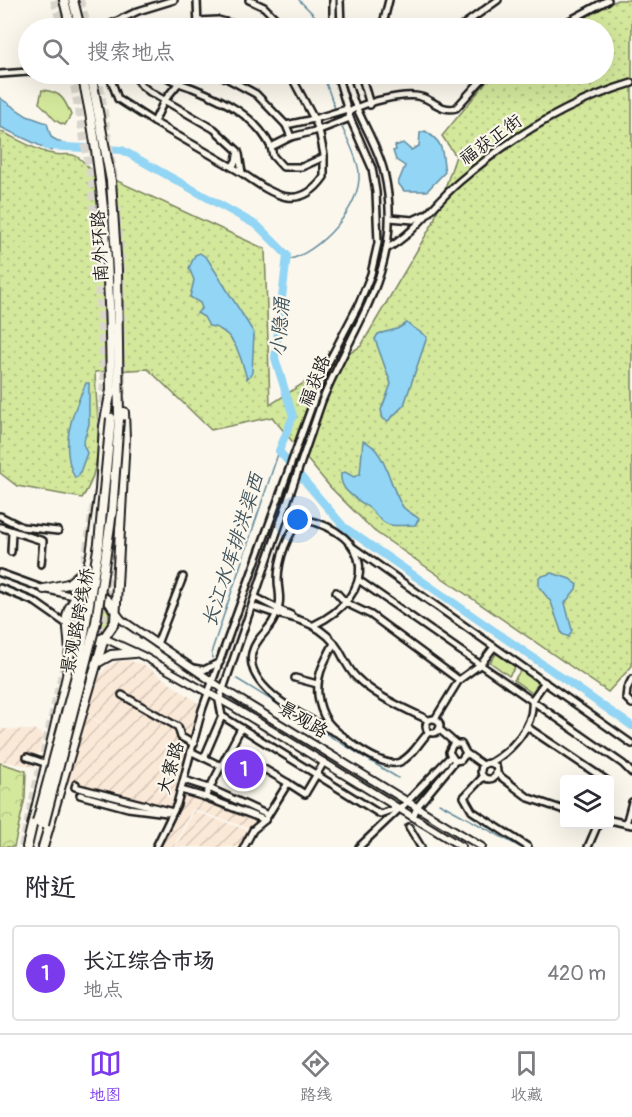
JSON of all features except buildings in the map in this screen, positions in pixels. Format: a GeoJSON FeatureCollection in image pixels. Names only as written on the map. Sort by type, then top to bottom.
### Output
{"type":"FeatureCollection","features":[{"type":"Feature","properties":{"kind":"highway"},"geometry":{"type":"LineString","coordinates":[[66,1],[69,18]]}},
{"type":"Feature","properties":{"kind":"highway"},"geometry":{"type":"LineString","coordinates":[[66,1],[75,18]]}},
{"type":"Feature","properties":{"kind":"highway","name":"南外环路"},"geometry":{"type":"LineString","coordinates":[[84,84],[95,132],[100,181],[108,267],[115,390]]}},
{"type":"Feature","properties":{"kind":"highway","name":"南外环路"},"geometry":{"type":"LineString","coordinates":[[92,84],[104,133],[111,181],[117,270],[115,418]]}},
{"type":"Feature","properties":{"kind":"highway"},"geometry":{"type":"LineString","coordinates":[[28,847],[67,676],[70,651],[69,609],[78,597],[89,565],[115,390]]}},
{"type":"Feature","properties":{"kind":"highway"},"geometry":{"type":"LineString","coordinates":[[40,847],[95,664],[104,638],[113,628],[125,438],[125,415],[115,390]]}},
{"type":"Feature","properties":{"kind":"highway","name":"景观路跨线桥"},"geometry":{"type":"LineString","coordinates":[[40,823],[79,663],[99,543],[115,418]]}},
{"type":"Feature","properties":{"kind":"highway"},"geometry":{"type":"LineString","coordinates":[[44,590],[58,588],[75,581],[89,565]]}},
{"type":"Feature","properties":{"kind":"highway"},"geometry":{"type":"LineString","coordinates":[[78,597],[92,593],[99,594],[111,603],[114,609]]}},
{"type":"Feature","properties":{"kind":"highway"},"geometry":{"type":"LineString","coordinates":[[68,625],[83,640],[90,642],[104,638]]}},
{"type":"Feature","properties":{"kind":"highway"},"geometry":{"type":"LineString","coordinates":[[95,664],[111,655],[134,653]]}},
{"type":"Feature","properties":{"kind":"highway"},"geometry":{"type":"LineString","coordinates":[[67,676],[74,661],[84,658],[90,661],[91,676]]}},
{"type":"Feature","properties":{"kind":"highway"},"geometry":{"type":"LineString","coordinates":[[28,847],[40,823]]}},
{"type":"Feature","properties":{"kind":"highway"},"geometry":{"type":"LineString","coordinates":[[40,823],[40,847]]}},
{"type":"Feature","properties":{"kind":"main road","name":"景观路"},"geometry":{"type":"LineString","coordinates":[[114,609],[122,620],[223,689],[482,847]]}},
{"type":"Feature","properties":{"kind":"main road","name":"景观路"},"geometry":{"type":"LineString","coordinates":[[104,638],[219,700],[462,847]]}},
{"type":"Feature","properties":{"kind":"street"},"geometry":{"type":"LineString","coordinates":[[123,18],[174,0]]}},
{"type":"Feature","properties":{"kind":"street"},"geometry":{"type":"LineString","coordinates":[[196,0],[198,18]]}},
{"type":"Feature","properties":{"kind":"street"},"geometry":{"type":"LineString","coordinates":[[249,0],[264,7],[275,18]]}},
{"type":"Feature","properties":{"kind":"street"},"geometry":{"type":"LineString","coordinates":[[327,0],[333,9]]}},
{"type":"Feature","properties":{"kind":"street"},"geometry":{"type":"LineString","coordinates":[[333,0],[333,18]]}},
{"type":"Feature","properties":{"kind":"street"},"geometry":{"type":"LineString","coordinates":[[340,18],[342,0]]}},
{"type":"Feature","properties":{"kind":"street"},"geometry":{"type":"LineString","coordinates":[[384,18],[389,0]]}},
{"type":"Feature","properties":{"kind":"street"},"geometry":{"type":"LineString","coordinates":[[473,18],[498,0]]}},
{"type":"Feature","properties":{"kind":"street"},"geometry":{"type":"LineString","coordinates":[[575,18],[608,0]]}},
{"type":"Feature","properties":{"kind":"street"},"geometry":{"type":"LineString","coordinates":[[0,74],[18,73]]}},
{"type":"Feature","properties":{"kind":"street","name":"福获正街"},"geometry":{"type":"LineString","coordinates":[[386,249],[411,234],[425,214],[460,181],[524,132],[581,102],[632,83]]}},
{"type":"Feature","properties":{"kind":"street"},"geometry":{"type":"LineString","coordinates":[[113,84],[118,99],[154,122],[272,192],[283,196],[302,197],[312,191],[324,177],[324,157],[319,130],[295,84]]}},
{"type":"Feature","properties":{"kind":"street"},"geometry":{"type":"LineString","coordinates":[[140,84],[164,101],[225,136],[238,151],[242,173]]}},
{"type":"Feature","properties":{"kind":"street"},"geometry":{"type":"LineString","coordinates":[[154,122],[176,84]]}},
{"type":"Feature","properties":{"kind":"street"},"geometry":{"type":"LineString","coordinates":[[182,84],[217,98],[239,112],[262,132],[277,163],[290,169],[324,157]]}},
{"type":"Feature","properties":{"kind":"street"},"geometry":{"type":"LineString","coordinates":[[238,84],[256,94],[286,125],[291,137]]}},
{"type":"Feature","properties":{"kind":"street","name":"福获路"},"geometry":{"type":"LineString","coordinates":[[209,695],[293,453],[326,367],[359,304],[371,274],[378,243],[379,214],[372,168],[348,113],[340,84]]}},
{"type":"Feature","properties":{"kind":"street","name":"福获路"},"geometry":{"type":"LineString","coordinates":[[219,700],[334,371],[375,292],[386,249],[390,218],[383,170],[349,84]]}},
{"type":"Feature","properties":{"kind":"street"},"geometry":{"type":"LineString","coordinates":[[364,84],[370,105]]}},
{"type":"Feature","properties":{"kind":"street"},"geometry":{"type":"LineString","coordinates":[[271,147],[291,137],[319,130],[357,106],[370,105],[406,94],[419,96],[450,110],[456,108],[478,84]]}},
{"type":"Feature","properties":{"kind":"street"},"geometry":{"type":"LineString","coordinates":[[286,125],[348,113]]}},
{"type":"Feature","properties":{"kind":"street"},"geometry":{"type":"LineString","coordinates":[[232,167],[236,162],[238,151]]}},
{"type":"Feature","properties":{"kind":"street"},"geometry":{"type":"LineString","coordinates":[[390,218],[413,220],[425,214]]}},
{"type":"Feature","properties":{"kind":"street"},"geometry":{"type":"LineString","coordinates":[[0,516],[22,527],[58,531]]}},
{"type":"Feature","properties":{"kind":"street"},"geometry":{"type":"LineString","coordinates":[[429,732],[399,763],[377,759],[268,692],[255,679],[252,670],[252,653],[259,636],[271,626],[277,611],[281,595],[278,573],[290,535],[297,523],[303,519],[314,522],[345,539],[354,548],[632,744]]}},
{"type":"Feature","properties":{"kind":"street"},"geometry":{"type":"LineString","coordinates":[[0,527],[43,541],[41,564]]}},
{"type":"Feature","properties":{"kind":"street"},"geometry":{"type":"LineString","coordinates":[[11,552],[12,532]]}},
{"type":"Feature","properties":{"kind":"street"},"geometry":{"type":"LineString","coordinates":[[322,630],[330,618],[346,603],[360,581],[359,559],[354,548]]}},
{"type":"Feature","properties":{"kind":"street"},"geometry":{"type":"LineString","coordinates":[[0,573],[44,590],[78,597]]}},
{"type":"Feature","properties":{"kind":"street"},"geometry":{"type":"LineString","coordinates":[[157,644],[183,577]]}},
{"type":"Feature","properties":{"kind":"street"},"geometry":{"type":"LineString","coordinates":[[360,581],[532,699],[623,764],[632,773]]}},
{"type":"Feature","properties":{"kind":"street"},"geometry":{"type":"LineString","coordinates":[[0,588],[35,602],[68,625]]}},
{"type":"Feature","properties":{"kind":"street"},"geometry":{"type":"LineString","coordinates":[[336,592],[346,603],[371,615],[459,680]]}},
{"type":"Feature","properties":{"kind":"street"},"geometry":{"type":"LineString","coordinates":[[255,597],[277,611]]}},
{"type":"Feature","properties":{"kind":"street"},"geometry":{"type":"LineString","coordinates":[[252,606],[295,617],[322,630],[334,643],[355,676],[372,690],[440,724],[439,729],[434,733],[429,732]]}},
{"type":"Feature","properties":{"kind":"street"},"geometry":{"type":"LineString","coordinates":[[314,625],[330,618]]}},
{"type":"Feature","properties":{"kind":"street"},"geometry":{"type":"LineString","coordinates":[[334,643],[321,665],[318,684],[324,716],[343,736]]}},
{"type":"Feature","properties":{"kind":"street"},"geometry":{"type":"LineString","coordinates":[[429,732],[425,726],[459,680],[481,664],[494,647]]}},
{"type":"Feature","properties":{"kind":"street"},"geometry":{"type":"LineString","coordinates":[[193,668],[213,668],[221,661]]}},
{"type":"Feature","properties":{"kind":"street"},"geometry":{"type":"LineString","coordinates":[[295,678],[318,684]]}},
{"type":"Feature","properties":{"kind":"street"},"geometry":{"type":"LineString","coordinates":[[632,679],[626,698],[632,704]]}},
{"type":"Feature","properties":{"kind":"street"},"geometry":{"type":"LineString","coordinates":[[483,777],[481,770],[501,757],[526,727],[533,707],[532,699],[544,682]]}},
{"type":"Feature","properties":{"kind":"street"},"geometry":{"type":"LineString","coordinates":[[122,695],[178,727],[181,737],[194,744]]}},
{"type":"Feature","properties":{"kind":"street","name":"大寮路"},"geometry":{"type":"LineString","coordinates":[[156,847],[181,790],[209,695]]}},
{"type":"Feature","properties":{"kind":"street"},"geometry":{"type":"LineString","coordinates":[[204,758],[222,716],[219,700]]}},
{"type":"Feature","properties":{"kind":"street"},"geometry":{"type":"LineString","coordinates":[[222,716],[380,814],[399,809]]}},
{"type":"Feature","properties":{"kind":"street"},"geometry":{"type":"LineString","coordinates":[[526,727],[598,775]]}},
{"type":"Feature","properties":{"kind":"street"},"geometry":{"type":"LineString","coordinates":[[205,797],[241,728]]}},
{"type":"Feature","properties":{"kind":"street"},"geometry":{"type":"LineString","coordinates":[[359,847],[453,759],[464,758],[466,753],[464,745],[455,743],[439,729]]}},
{"type":"Feature","properties":{"kind":"street"},"geometry":{"type":"LineString","coordinates":[[453,759],[449,749],[455,743]]}},
{"type":"Feature","properties":{"kind":"street"},"geometry":{"type":"LineString","coordinates":[[230,749],[305,794],[324,762]]}},
{"type":"Feature","properties":{"kind":"street"},"geometry":{"type":"LineString","coordinates":[[192,752],[221,766]]}},
{"type":"Feature","properties":{"kind":"street"},"geometry":{"type":"LineString","coordinates":[[466,753],[496,768],[496,773],[528,798],[560,809]]}},
{"type":"Feature","properties":{"kind":"street"},"geometry":{"type":"LineString","coordinates":[[27,757],[46,764]]}},
{"type":"Feature","properties":{"kind":"street"},"geometry":{"type":"LineString","coordinates":[[413,817],[417,807],[453,759]]}},
{"type":"Feature","properties":{"kind":"street"},"geometry":{"type":"LineString","coordinates":[[483,777],[491,778],[496,773]]}},
{"type":"Feature","properties":{"kind":"street"},"geometry":{"type":"LineString","coordinates":[[483,777],[464,797],[472,811],[528,847]]}},
{"type":"Feature","properties":{"kind":"street"},"geometry":{"type":"LineString","coordinates":[[184,780],[209,788],[267,817]]}},
{"type":"Feature","properties":{"kind":"street"},"geometry":{"type":"LineString","coordinates":[[244,847],[253,830],[267,817],[288,783]]}},
{"type":"Feature","properties":{"kind":"street"},"geometry":{"type":"LineString","coordinates":[[76,784],[75,787],[172,813]]}},
{"type":"Feature","properties":{"kind":"street"},"geometry":{"type":"LineString","coordinates":[[181,790],[267,817]]}},
{"type":"Feature","properties":{"kind":"street"},"geometry":{"type":"LineString","coordinates":[[80,795],[128,808],[172,813]]}},
{"type":"Feature","properties":{"kind":"street"},"geometry":{"type":"LineString","coordinates":[[614,821],[629,824],[632,802]]}},
{"type":"Feature","properties":{"kind":"street"},"geometry":{"type":"LineString","coordinates":[[409,827],[421,847]]}},
{"type":"Feature","properties":{"kind":"street"},"geometry":{"type":"LineString","coordinates":[[588,847],[596,829]]}},
{"type":"Feature","properties":{"kind":"shaded area"},"geometry":{"type":"Polygon","coordinates":[[[122,660],[143,664],[198,703],[186,750],[155,745],[186,751],[170,807],[68,782],[86,715],[125,737],[86,714],[97,679],[107,666],[122,660]]]}},
{"type":"Feature","properties":{"kind":"shaded area"},"geometry":{"type":"Polygon","coordinates":[[[0,729],[35,730],[43,735],[35,767],[0,761],[0,729]]]}},
{"type":"Feature","properties":{"kind":"shaded area"},"geometry":{"type":"Polygon","coordinates":[[[185,794],[259,820],[251,829],[192,809],[174,847],[161,847],[185,794]]]}},
{"type":"Feature","properties":{"kind":"shaded area"},"geometry":{"type":"Polygon","coordinates":[[[193,811],[250,831],[242,847],[176,847],[193,811]]]}},
{"type":"Feature","properties":{"kind":"green space"},"geometry":{"type":"Polygon","coordinates":[[[617,0],[632,0],[632,666],[608,692],[374,531],[331,488],[272,417],[211,430],[148,369],[95,372],[98,421],[97,454],[90,484],[82,498],[17,486],[0,473],[0,131],[48,153],[74,155],[89,168],[265,249],[270,405],[361,346],[433,223],[456,156],[442,136],[485,84],[614,84],[614,18],[585,18],[617,0]]]}},
{"type":"Feature","properties":{"kind":"green space"},"geometry":{"type":"Polygon","coordinates":[[[42,90],[58,94],[64,100],[71,115],[65,125],[54,119],[39,103],[42,90]]]}},
{"type":"Feature","properties":{"kind":"green space"},"geometry":{"type":"Polygon","coordinates":[[[91,598],[104,603],[109,616],[104,629],[91,634],[78,629],[73,616],[78,603],[91,598]]]}},
{"type":"Feature","properties":{"kind":"green space"},"geometry":{"type":"Polygon","coordinates":[[[497,653],[516,666],[509,676],[490,662],[497,653]]]}},
{"type":"Feature","properties":{"kind":"green space"},"geometry":{"type":"Polygon","coordinates":[[[521,670],[539,683],[532,693],[514,680],[521,670]]]}},
{"type":"Feature","properties":{"kind":"green space"},"geometry":{"type":"Polygon","coordinates":[[[0,763],[26,771],[25,798],[14,847],[0,847],[0,763]]]}},
{"type":"Feature","properties":{"kind":"water"},"geometry":{"type":"Polygon","coordinates":[[[0,98],[27,116],[47,123],[51,137],[63,144],[51,151],[0,127],[0,98]]]}},
{"type":"Feature","properties":{"kind":"water"},"geometry":{"type":"Polygon","coordinates":[[[425,131],[440,144],[445,172],[427,191],[404,191],[398,183],[405,166],[396,160],[393,151],[396,150],[395,146],[403,143],[411,150],[419,146],[420,133],[425,131]]]}},
{"type":"Feature","properties":{"kind":"water"},"geometry":{"type":"Polygon","coordinates":[[[200,253],[207,258],[254,333],[252,373],[247,379],[235,345],[225,332],[209,326],[204,317],[197,313],[202,308],[200,303],[190,297],[194,280],[189,268],[195,255],[200,253]]]}},
{"type":"Feature","properties":{"kind":"water"},"geometry":{"type":"Polygon","coordinates":[[[407,323],[427,337],[404,405],[388,421],[383,419],[381,410],[391,384],[375,339],[378,334],[397,329],[407,323]]]}},
{"type":"Feature","properties":{"kind":"water"},"geometry":{"type":"Polygon","coordinates":[[[86,383],[89,383],[89,424],[83,444],[87,453],[79,475],[75,478],[68,454],[69,430],[86,383]]]}},
{"type":"Feature","properties":{"kind":"water"},"geometry":{"type":"Polygon","coordinates":[[[363,441],[378,452],[399,501],[404,508],[419,519],[415,525],[387,524],[346,490],[341,480],[341,473],[345,472],[354,477],[360,474],[363,441]]]}},
{"type":"Feature","properties":{"kind":"water"},"geometry":{"type":"Polygon","coordinates":[[[552,573],[577,584],[576,589],[565,603],[572,630],[569,637],[562,634],[551,602],[539,587],[539,577],[552,573]]]}},
{"type":"Feature","properties":{"kind":"waterway"},"geometry":{"type":"LineString","coordinates":[[299,0],[316,18]]}},
{"type":"Feature","properties":{"kind":"waterway"},"geometry":{"type":"LineString","coordinates":[[326,84],[335,109]]}},
{"type":"Feature","properties":{"kind":"waterway"},"geometry":{"type":"LineString","coordinates":[[287,260],[312,249],[324,239],[346,214],[353,200],[358,186],[359,173],[341,125]]}},
{"type":"Feature","properties":{"kind":"waterway","name":"小隐涌"},"geometry":{"type":"LineString","coordinates":[[47,146],[122,150],[258,226],[287,255],[275,358],[293,416],[279,451],[344,527],[632,726]]}},
{"type":"Feature","properties":{"kind":"waterway","name":"长江水库排洪渠西"},"geometry":{"type":"LineString","coordinates":[[212,658],[212,650],[279,451]]}},
{"type":"Feature","properties":{"kind":"waterway","name":"长江水库排洪渠西"},"geometry":{"type":"LineString","coordinates":[[237,679],[398,778]]}},
{"type":"Feature","properties":{"kind":"waterway","name":"长江水库排洪渠西"},"geometry":{"type":"LineString","coordinates":[[439,803],[520,847]]}},
{"type":"Feature","properties":{"kind":"tunnel"},"geometry":{"type":"LineString","coordinates":[[54,0],[59,18]]}},
{"type":"Feature","properties":{"kind":"tunnel"},"geometry":{"type":"LineString","coordinates":[[80,0],[85,18]]}},
{"type":"Feature","properties":{"kind":"tunnel"},"geometry":{"type":"LineString","coordinates":[[74,84],[92,183],[104,380],[100,433]]}},
{"type":"Feature","properties":{"kind":"tunnel"},"geometry":{"type":"LineString","coordinates":[[100,84],[114,179]]}},
{"type":"Feature","properties":{"kind":"tunnel"},"geometry":{"type":"LineString","coordinates":[[116,206],[121,258],[122,401]]}},
{"type":"Feature","properties":{"kind":"tunnel"},"geometry":{"type":"LineString","coordinates":[[99,645],[111,568],[121,452]]}},
{"type":"Feature","properties":{"kind":"tunnel"},"geometry":{"type":"LineString","coordinates":[[83,573],[94,504]]}},
{"type":"Feature","properties":{"kind":"tunnel"},"geometry":{"type":"LineString","coordinates":[[71,634],[79,593]]}},
{"type":"Feature","properties":{"kind":"tunnel"},"geometry":{"type":"LineString","coordinates":[[22,847],[67,652]]}},
{"type":"Feature","properties":{"kind":"place","name":"长江综合市场"},"geometry":{"type":"Point","coordinates":[244,769]}}]}
